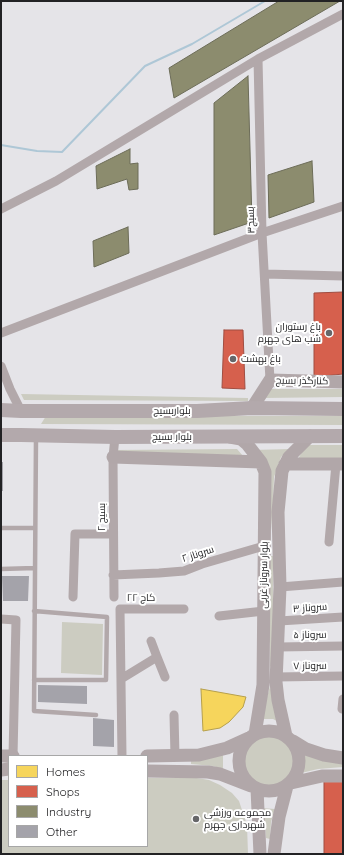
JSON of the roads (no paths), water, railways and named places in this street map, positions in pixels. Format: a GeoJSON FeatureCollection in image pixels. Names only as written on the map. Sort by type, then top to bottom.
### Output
{"type":"FeatureCollection","features":[{"type":"Feature","properties":{"kind":"main road","name":"بلواربسیج"},"geometry":{"type":"LineString","coordinates":[[1,410],[197,411],[252,408],[343,409]]}},
{"type":"Feature","properties":{"kind":"main road"},"geometry":{"type":"LineString","coordinates":[[21,411],[22,435]]}},
{"type":"Feature","properties":{"kind":"main road","name":"بلوار بسیج"},"geometry":{"type":"LineString","coordinates":[[1,435],[115,437],[343,436]]}},
{"type":"Feature","properties":{"kind":"street"},"geometry":{"type":"LineString","coordinates":[[1,209],[56,181],[258,58],[343,14]]}},
{"type":"Feature","properties":{"kind":"street","name":"بسیج۳"},"geometry":{"type":"LineString","coordinates":[[258,58],[262,233],[270,380]]}},
{"type":"Feature","properties":{"kind":"street"},"geometry":{"type":"LineString","coordinates":[[1,333],[262,233],[343,206]]}},
{"type":"Feature","properties":{"kind":"street"},"geometry":{"type":"LineString","coordinates":[[265,274],[343,276]]}},
{"type":"Feature","properties":{"kind":"street"},"geometry":{"type":"LineString","coordinates":[[1,366],[21,411]]}},
{"type":"Feature","properties":{"kind":"street","name":"کنارگذر بسیج"},"geometry":{"type":"LineString","coordinates":[[252,408],[270,380],[343,382]]}},
{"type":"Feature","properties":{"kind":"street","name":"بلوار سروناز غربی"},"geometry":{"type":"LineString","coordinates":[[227,436],[242,439],[261,462],[265,472],[263,676],[261,697],[253,735]]}},
{"type":"Feature","properties":{"kind":"street","name":"بلوار سروناز غربی"},"geometry":{"type":"LineString","coordinates":[[288,737],[278,700],[276,677],[280,587],[278,512],[282,471],[289,457],[310,436]]}},
{"type":"Feature","properties":{"kind":"street","name":"بسیج ۲"},"geometry":{"type":"LineString","coordinates":[[114,598],[113,457],[115,437]]}},
{"type":"Feature","properties":{"kind":"street"},"geometry":{"type":"LineString","coordinates":[[113,457],[261,462]]}},
{"type":"Feature","properties":{"kind":"street"},"geometry":{"type":"LineString","coordinates":[[285,464],[340,464],[330,542]]}},
{"type":"Feature","properties":{"kind":"street"},"geometry":{"type":"LineString","coordinates":[[74,597],[75,534],[113,534]]}},
{"type":"Feature","properties":{"kind":"street"},"geometry":{"type":"LineString","coordinates":[[264,546],[272,544],[280,546]]}},
{"type":"Feature","properties":{"kind":"street","name":"سروناز ۲"},"geometry":{"type":"LineString","coordinates":[[114,575],[159,574],[184,571],[202,564],[264,546]]}},
{"type":"Feature","properties":{"kind":"street"},"geometry":{"type":"LineString","coordinates":[[280,587],[343,582]]}},
{"type":"Feature","properties":{"kind":"street","name":"کاج ۲۲"},"geometry":{"type":"LineString","coordinates":[[122,755],[120,609],[184,610]]}},
{"type":"Feature","properties":{"kind":"street"},"geometry":{"type":"LineString","coordinates":[[219,616],[264,611]]}},
{"type":"Feature","properties":{"kind":"street","name":"سروناز ۳"},"geometry":{"type":"LineString","coordinates":[[279,621],[343,617]]}},
{"type":"Feature","properties":{"kind":"street"},"geometry":{"type":"LineString","coordinates":[[1,619],[16,620],[13,755]]}},
{"type":"Feature","properties":{"kind":"street"},"geometry":{"type":"LineString","coordinates":[[151,641],[165,677]]}},
{"type":"Feature","properties":{"kind":"street","name":"سروناز ۵"},"geometry":{"type":"LineString","coordinates":[[278,647],[343,646]]}},
{"type":"Feature","properties":{"kind":"street"},"geometry":{"type":"LineString","coordinates":[[121,680],[157,657]]}},
{"type":"Feature","properties":{"kind":"street"},"geometry":{"type":"LineString","coordinates":[[263,676],[270,678],[276,677]]}},
{"type":"Feature","properties":{"kind":"street","name":"سروناز ۷"},"geometry":{"type":"LineString","coordinates":[[276,677],[343,676]]}},
{"type":"Feature","properties":{"kind":"street"},"geometry":{"type":"LineString","coordinates":[[174,715],[179,771]]}},
{"type":"Feature","properties":{"kind":"street"},"geometry":{"type":"LineString","coordinates":[[148,756],[199,755],[227,748],[253,735],[270,731],[278,732],[288,737],[306,749],[324,755],[343,758]]}},
{"type":"Feature","properties":{"kind":"street"},"geometry":{"type":"LineString","coordinates":[[253,735],[244,743],[240,752],[239,762],[241,772],[246,781],[255,788],[260,850],[274,850],[279,817],[289,785],[296,775],[299,766],[299,756],[296,747],[288,737]]}},
{"type":"Feature","properties":{"kind":"street"},"geometry":{"type":"LineString","coordinates":[[148,771],[208,772],[220,774],[264,792],[280,790],[289,785],[322,776],[343,776]]}},
{"type":"Feature","properties":{"kind":"lane"},"geometry":{"type":"LineString","coordinates":[[36,435],[34,711],[96,715]]}},
{"type":"Feature","properties":{"kind":"lane"},"geometry":{"type":"LineString","coordinates":[[1,528],[35,528]]}},
{"type":"Feature","properties":{"kind":"lane"},"geometry":{"type":"LineString","coordinates":[[1,569],[35,568]]}},
{"type":"Feature","properties":{"kind":"lane"},"geometry":{"type":"LineString","coordinates":[[34,611],[107,617],[106,680],[34,680]]}},
{"type":"Feature","properties":{"kind":"waterway"},"geometry":{"type":"LineString","coordinates":[[1,145],[37,151],[62,152],[145,66],[192,44],[265,1]]}},
{"type":"Feature","properties":{"kind":"place","name":"باغ رستوران شب های جهرم"},"geometry":{"type":"Point","coordinates":[329,333]}},
{"type":"Feature","properties":{"kind":"place","name":"باغ بهشت"},"geometry":{"type":"Point","coordinates":[233,359]}},
{"type":"Feature","properties":{"kind":"place","name":"مجموعه ورزشی شهرداری جهرم"},"geometry":{"type":"Point","coordinates":[196,819]}}]}
